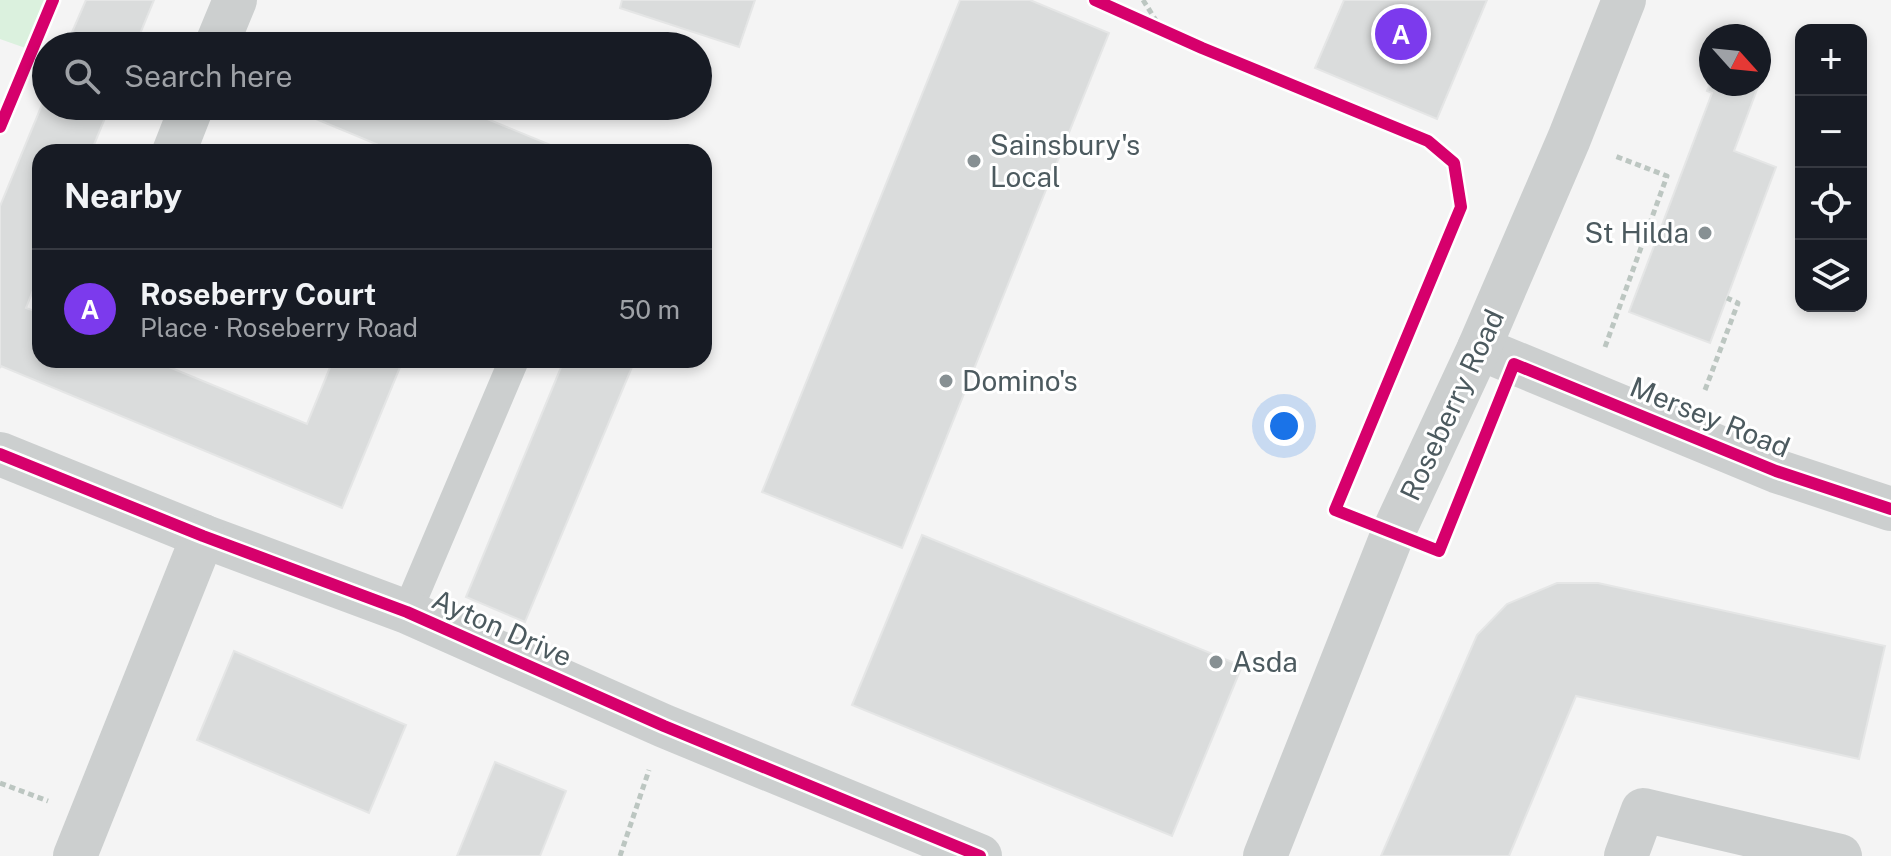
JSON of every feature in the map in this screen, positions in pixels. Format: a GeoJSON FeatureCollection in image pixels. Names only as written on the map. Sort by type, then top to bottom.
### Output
{"type":"FeatureCollection","features":[{"type":"Feature","properties":{"kind":"street"},"geometry":{"type":"LineString","coordinates":[[222,32],[235,0]]}},
{"type":"Feature","properties":{"kind":"street","name":"Roseberry Road"},"geometry":{"type":"LineString","coordinates":[[1265,856],[1393,533],[1479,348],[1569,139],[1624,0]]}},
{"type":"Feature","properties":{"kind":"street","name":"Mersey Road"},"geometry":{"type":"LineString","coordinates":[[1479,348],[1776,471],[1890,503]]}},
{"type":"Feature","properties":{"kind":"street","name":"Ayton Drive"},"geometry":{"type":"LineString","coordinates":[[0,454],[203,536],[407,612],[664,726],[980,856]]}},
{"type":"Feature","properties":{"kind":"street"},"geometry":{"type":"LineString","coordinates":[[75,856],[203,536]]}},
{"type":"Feature","properties":{"kind":"street"},"geometry":{"type":"LineString","coordinates":[[1626,856],[1643,810],[1769,848],[1840,856]]}},
{"type":"Feature","properties":{"kind":"lane"},"geometry":{"type":"LineString","coordinates":[[407,612],[511,368]]}},
{"type":"Feature","properties":{"kind":"path"},"geometry":{"type":"LineString","coordinates":[[1143,0],[1162,30]]}},
{"type":"Feature","properties":{"kind":"path"},"geometry":{"type":"LineString","coordinates":[[1135,18],[1176,36]]}},
{"type":"Feature","properties":{"kind":"path"},"geometry":{"type":"LineString","coordinates":[[1569,139],[1667,176],[1588,394]]}},
{"type":"Feature","properties":{"kind":"path"},"geometry":{"type":"LineString","coordinates":[[1688,436],[1738,303],[1727,298]]}},
{"type":"Feature","properties":{"kind":"path"},"geometry":{"type":"LineString","coordinates":[[620,856],[664,726]]}},
{"type":"Feature","properties":{"kind":"green space"},"geometry":{"type":"Polygon","coordinates":[[[0,0],[53,0],[39,32],[32,32],[31,50],[0,39],[0,0]]]}},
{"type":"Feature","properties":{"kind":"building"},"geometry":{"type":"Polygon","coordinates":[[[86,0],[154,0],[141,32],[72,32],[86,0]]]}},
{"type":"Feature","properties":{"kind":"building"},"geometry":{"type":"Polygon","coordinates":[[[622,0],[755,0],[739,47],[712,38],[712,32],[693,32],[620,8],[622,0]]]}},
{"type":"Feature","properties":{"kind":"building"},"geometry":{"type":"Polygon","coordinates":[[[960,0],[1030,0],[1109,33],[902,548],[762,492],[960,0]]]}},
{"type":"Feature","properties":{"kind":"building"},"geometry":{"type":"Polygon","coordinates":[[[1344,0],[1487,0],[1437,119],[1315,68],[1344,0]]]}},
{"type":"Feature","properties":{"kind":"building","name":"St Hilda"},"geometry":{"type":"Polygon","coordinates":[[[1711,96],[1755,96],[1734,151],[1776,167],[1710,343],[1629,312],[1711,96]]]}},
{"type":"Feature","properties":{"kind":"building"},"geometry":{"type":"Polygon","coordinates":[[[36,120],[104,120],[94,144],[32,144],[32,293],[26,308],[32,310],[32,368],[171,368],[307,424],[330,368],[400,368],[342,508],[0,368],[0,206],[36,120]]]}},
{"type":"Feature","properties":{"kind":"building"},"geometry":{"type":"Polygon","coordinates":[[[318,120],[490,120],[548,144],[376,144],[318,120]]]}},
{"type":"Feature","properties":{"kind":"building"},"geometry":{"type":"Polygon","coordinates":[[[561,368],[632,368],[525,622],[466,597],[561,368]]]}},
{"type":"Feature","properties":{"kind":"building"},"geometry":{"type":"Polygon","coordinates":[[[922,535],[1242,666],[1172,836],[852,705],[922,535]]]}},
{"type":"Feature","properties":{"kind":"building"},"geometry":{"type":"Polygon","coordinates":[[[1557,583],[1598,583],[1885,646],[1859,759],[1576,696],[1509,856],[1381,856],[1477,635],[1507,604],[1557,583]]]}},
{"type":"Feature","properties":{"kind":"building"},"geometry":{"type":"Polygon","coordinates":[[[234,651],[406,725],[369,813],[197,740],[234,651]]]}},
{"type":"Feature","properties":{"kind":"building"},"geometry":{"type":"Polygon","coordinates":[[[495,762],[566,791],[540,856],[457,856],[495,762]]]}},
{"type":"Feature","properties":{"kind":"cycle path"},"geometry":{"type":"LineString","coordinates":[[40,32],[53,0]]}},
{"type":"Feature","properties":{"kind":"cycle path"},"geometry":{"type":"LineString","coordinates":[[1095,0],[1202,48],[1428,141],[1454,163],[1461,207],[1335,510],[1439,551],[1514,364],[1776,471],[1891,509]]}},
{"type":"Feature","properties":{"kind":"cycle path"},"geometry":{"type":"LineString","coordinates":[[0,127],[32,50]]}},
{"type":"Feature","properties":{"kind":"cycle path"},"geometry":{"type":"LineString","coordinates":[[0,454],[203,536],[407,612],[664,726],[980,856]]}},
{"type":"Feature","properties":{"kind":"place","name":"Roseberry Court"},"geometry":{"type":"Point","coordinates":[1401,34]}},
{"type":"Feature","properties":{"kind":"place","name":"Sainsbury's Local"},"geometry":{"type":"Point","coordinates":[974,161]}},
{"type":"Feature","properties":{"kind":"place","name":"St Hilda"},"geometry":{"type":"Point","coordinates":[1705,233]}},
{"type":"Feature","properties":{"kind":"place","name":"Domino's"},"geometry":{"type":"Point","coordinates":[946,381]}},
{"type":"Feature","properties":{"kind":"place","name":"Asda"},"geometry":{"type":"Point","coordinates":[1216,662]}}]}
